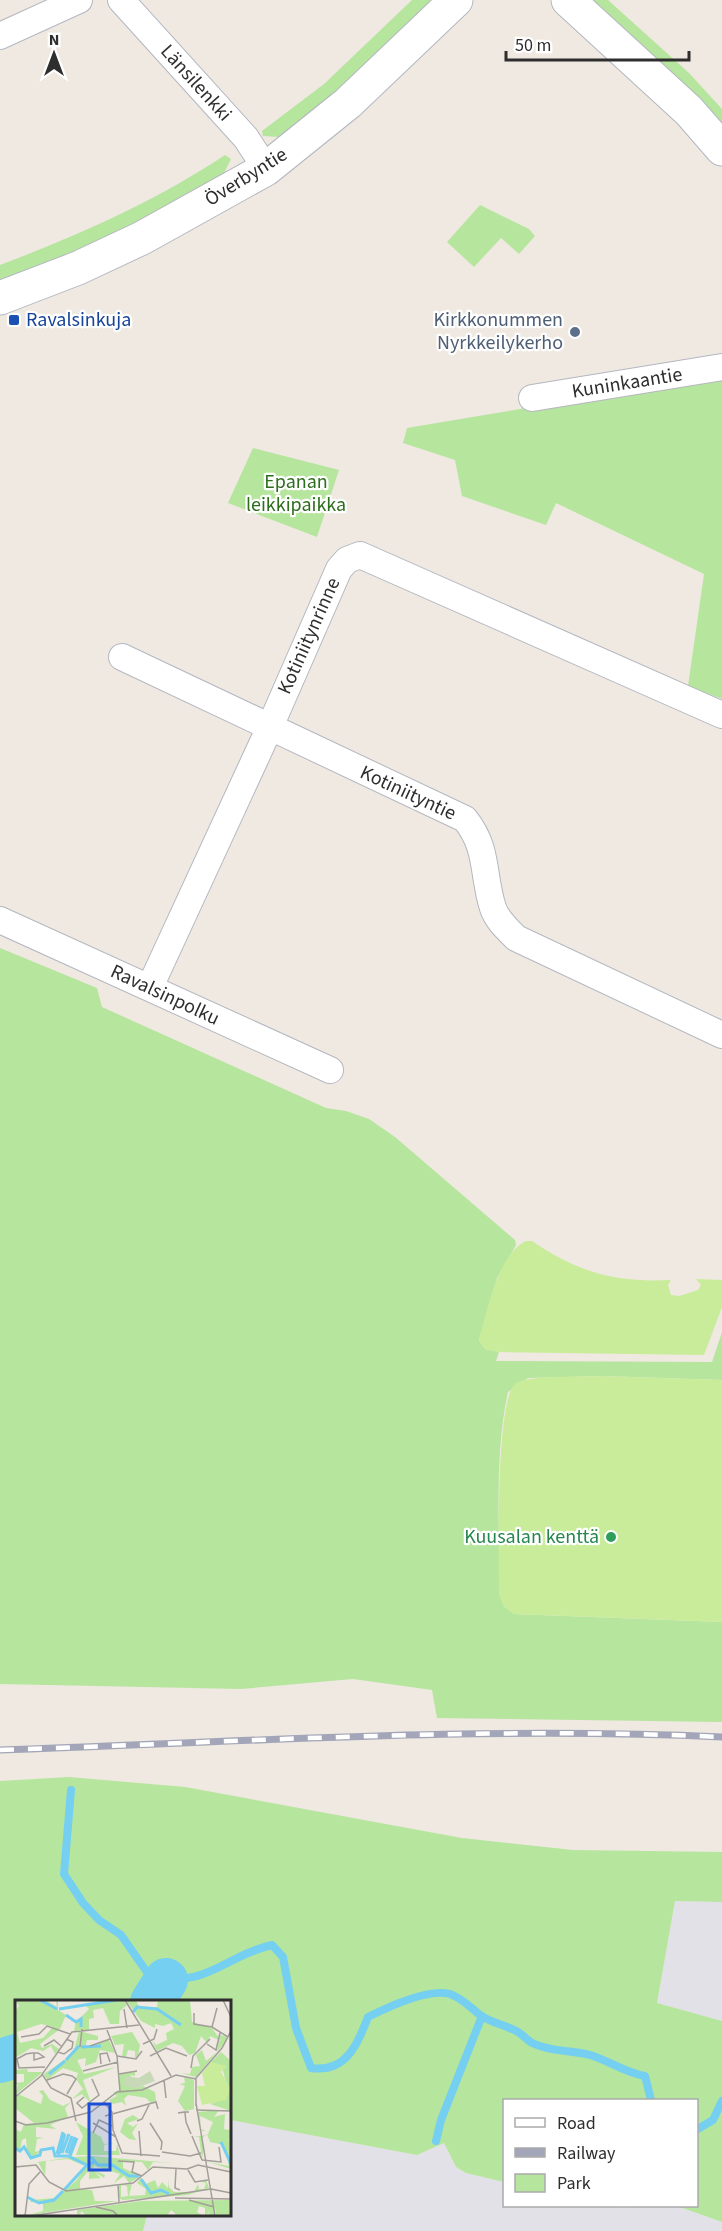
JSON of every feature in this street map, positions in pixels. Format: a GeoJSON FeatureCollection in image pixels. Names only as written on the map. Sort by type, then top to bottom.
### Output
{"type":"FeatureCollection","features":[{"type":"Feature","properties":{"kind":"street"},"geometry":{"type":"LineString","coordinates":[[0,36],[79,0]]}},
{"type":"Feature","properties":{"kind":"street","name":"Länsilenkki"},"geometry":{"type":"LineString","coordinates":[[121,0],[246,138],[266,169]]}},
{"type":"Feature","properties":{"kind":"street","name":"Överbyntie"},"geometry":{"type":"LineString","coordinates":[[0,298],[78,268],[142,238],[266,169],[348,103],[456,0]]}},
{"type":"Feature","properties":{"kind":"street"},"geometry":{"type":"LineString","coordinates":[[568,0],[690,111],[722,149]]}},
{"type":"Feature","properties":{"kind":"street","name":"Kuninkaantie"},"geometry":{"type":"LineString","coordinates":[[532,398],[722,367]]}},
{"type":"Feature","properties":{"kind":"street","name":"Kotiniitynrinne"},"geometry":{"type":"LineString","coordinates":[[150,987],[269,729],[339,569],[347,560],[360,555],[722,714]]}},
{"type":"Feature","properties":{"kind":"street","name":"Kotiniityntie"},"geometry":{"type":"LineString","coordinates":[[122,657],[269,729],[465,819],[482,845],[493,908],[502,924],[516,938],[722,1035]]}},
{"type":"Feature","properties":{"kind":"street","name":"Ravalsinpolku"},"geometry":{"type":"LineString","coordinates":[[0,920],[330,1070]]}},
{"type":"Feature","properties":{"kind":"shaded area"},"geometry":{"type":"Polygon","coordinates":[[[675,1901],[722,1902],[722,2021],[657,2003],[675,1901]]]}},
{"type":"Feature","properties":{"kind":"shaded area"},"geometry":{"type":"Polygon","coordinates":[[[231,2120],[417,2155],[444,2143],[456,2167],[466,2173],[503,2182],[503,2207],[680,2207],[722,2222],[722,2231],[143,2231],[147,2216],[231,2216],[231,2120]]]}},
{"type":"Feature","properties":{"kind":"green space"},"geometry":{"type":"Polygon","coordinates":[[[412,0],[435,0],[362,72],[293,129],[279,137],[263,136],[262,131],[324,84],[412,0]]]}},
{"type":"Feature","properties":{"kind":"green space"},"geometry":{"type":"Polygon","coordinates":[[[589,0],[608,0],[689,73],[722,109],[722,132],[589,0]]]}},
{"type":"Feature","properties":{"kind":"green space"},"geometry":{"type":"Polygon","coordinates":[[[225,155],[231,159],[223,175],[102,242],[0,281],[0,265],[116,216],[172,188],[225,155]]]}},
{"type":"Feature","properties":{"kind":"green space"},"geometry":{"type":"Polygon","coordinates":[[[480,205],[529,229],[535,236],[519,254],[501,238],[474,267],[447,242],[480,205]]]}},
{"type":"Feature","properties":{"kind":"green space"},"geometry":{"type":"Polygon","coordinates":[[[722,375],[722,699],[688,686],[704,574],[556,503],[546,525],[462,496],[455,460],[403,443],[407,428],[722,375]]]}},
{"type":"Feature","properties":{"kind":"green space","name":"Epanan leikkipaikka"},"geometry":{"type":"Polygon","coordinates":[[[253,448],[339,470],[317,537],[228,503],[253,448]]]}},
{"type":"Feature","properties":{"kind":"green space"},"geometry":{"type":"Polygon","coordinates":[[[0,948],[97,988],[102,1007],[326,1108],[346,1111],[369,1119],[395,1137],[515,1240],[516,1245],[497,1278],[479,1340],[485,1349],[499,1352],[496,1361],[712,1362],[722,1332],[722,1380],[602,1376],[528,1378],[508,1392],[499,1466],[499,1593],[504,1606],[514,1614],[722,1622],[722,1722],[437,1718],[432,1690],[353,1679],[241,1689],[0,1684],[0,948]]]}},
{"type":"Feature","properties":{"kind":"green space"},"geometry":{"type":"Polygon","coordinates":[[[526,1241],[532,1241],[565,1261],[598,1273],[632,1280],[671,1280],[668,1285],[671,1295],[679,1296],[698,1290],[701,1285],[696,1279],[722,1280],[722,1307],[704,1355],[499,1352],[485,1349],[479,1340],[495,1284],[508,1258],[526,1241]]]}},
{"type":"Feature","properties":{"kind":"green space","name":"Kuusalan kenttä"},"geometry":{"type":"Polygon","coordinates":[[[602,1376],[722,1380],[722,1622],[514,1614],[504,1606],[499,1595],[499,1518],[501,1448],[509,1395],[516,1383],[522,1380],[602,1376]]]}},
{"type":"Feature","properties":{"kind":"green space"},"geometry":{"type":"Polygon","coordinates":[[[69,1777],[185,1787],[462,1838],[573,1850],[722,1852],[722,1902],[675,1901],[657,2003],[722,2021],[722,2222],[680,2207],[698,2207],[698,2099],[503,2099],[503,2182],[466,2173],[456,2167],[444,2143],[417,2155],[231,2120],[231,2000],[15,2000],[15,2216],[147,2216],[143,2231],[0,2231],[0,1781],[69,1777]]]}},
{"type":"Feature","properties":{"kind":"waterway"},"geometry":{"type":"LineString","coordinates":[[71,1790],[64,1874],[83,1903],[99,1920],[121,1935],[149,1975],[169,1979],[200,1975],[254,1950],[272,1945],[283,1957],[296,2028],[311,2068],[333,2066],[342,2061],[354,2047],[368,2017],[420,1996],[441,1993],[458,1998],[484,2018],[518,2032],[532,2043],[546,2048],[590,2055],[645,2076],[651,2099]]}},
{"type":"Feature","properties":{"kind":"waterway"},"geometry":{"type":"LineString","coordinates":[[153,2000],[166,1980]]}},
{"type":"Feature","properties":{"kind":"waterway"},"geometry":{"type":"LineString","coordinates":[[436,2141],[441,2120],[482,2016]]}},
{"type":"Feature","properties":{"kind":"waterway"},"geometry":{"type":"LineString","coordinates":[[0,2061],[15,2056]]}},
{"type":"Feature","properties":{"kind":"waterway"},"geometry":{"type":"LineString","coordinates":[[698,2129],[713,2120],[722,2101]]}},
{"type":"Feature","properties":{"kind":"railway"},"geometry":{"type":"LineString","coordinates":[[0,1750],[451,1734],[542,1733],[722,1737]]}},
{"type":"Feature","properties":{"kind":"place","name":"Ravalsinkuja"},"geometry":{"type":"Point","coordinates":[14,320]}},
{"type":"Feature","properties":{"kind":"place","name":"Kirkkonummen Nyrkkeilykerho"},"geometry":{"type":"Point","coordinates":[575,332]}},
{"type":"Feature","properties":{"kind":"place","name":"Kuusalan kenttä"},"geometry":{"type":"Point","coordinates":[611,1537]}}]}
